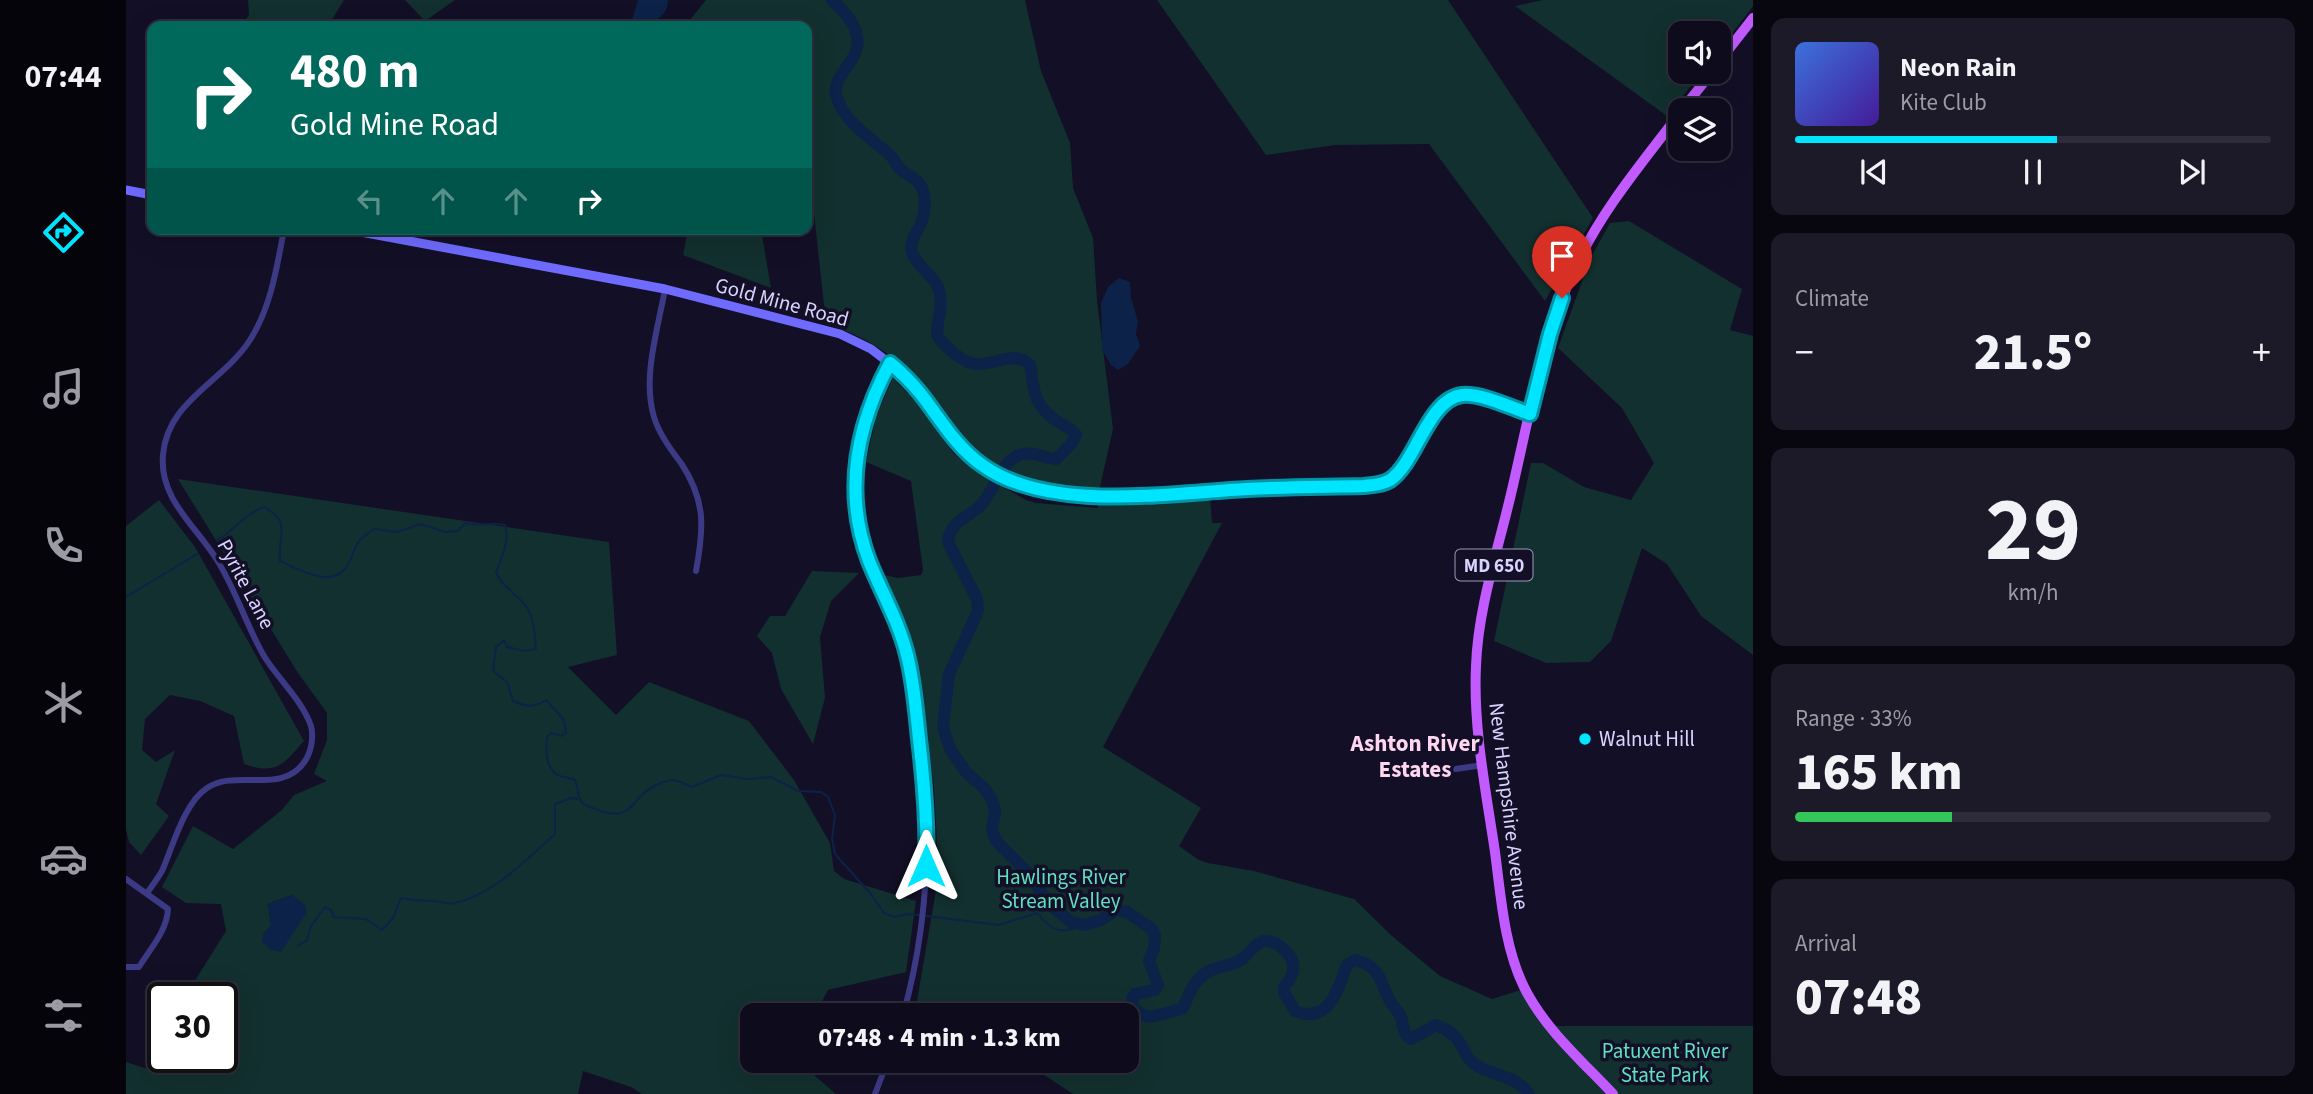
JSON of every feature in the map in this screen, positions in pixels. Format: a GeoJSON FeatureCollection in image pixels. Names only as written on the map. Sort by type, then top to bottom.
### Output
{"type":"FeatureCollection","features":[{"type":"Feature","properties":{"kind":"main road"},"geometry":{"type":"LineString","coordinates":[[1731,46],[1753,18]]}},
{"type":"Feature","properties":{"kind":"main road","name":"New Hampshire Avenue"},"geometry":{"type":"LineString","coordinates":[[1692,98],[1703,84]]}},
{"type":"Feature","properties":{"kind":"main road","name":"New Hampshire Avenue"},"geometry":{"type":"LineString","coordinates":[[1612,1094],[1543,1017],[1518,972],[1503,916],[1483,765],[1476,697],[1479,638],[1530,414],[1555,321],[1581,256],[1612,204],[1668,129]]}},
{"type":"Feature","properties":{"kind":"street"},"geometry":{"type":"LineString","coordinates":[[126,190],[147,194]]}},
{"type":"Feature","properties":{"kind":"street","name":"Pyrite Lane"},"geometry":{"type":"LineString","coordinates":[[147,893],[160,874],[192,801],[206,789],[227,781],[270,780],[292,775],[305,761],[312,744],[312,728],[302,708],[262,654],[224,572],[179,510],[163,477],[163,453],[173,420],[189,400],[234,361],[251,339],[265,310],[283,235]]}},
{"type":"Feature","properties":{"kind":"street","name":"Gold Mine Road"},"geometry":{"type":"LineString","coordinates":[[377,235],[665,289],[840,334],[871,349],[890,363],[920,393],[961,447],[988,470],[1005,479],[1043,491],[1097,495],[1373,485],[1386,482],[1397,474],[1438,412],[1453,398],[1473,396],[1530,414]]}},
{"type":"Feature","properties":{"kind":"street"},"geometry":{"type":"LineString","coordinates":[[665,289],[652,366],[650,402],[661,435],[689,476],[699,499],[703,529],[696,571]]}},
{"type":"Feature","properties":{"kind":"street"},"geometry":{"type":"LineString","coordinates":[[890,363],[870,402],[862,429],[856,464],[856,495],[858,520],[866,552],[900,632],[911,677],[926,823],[924,908],[906,1003]]}},
{"type":"Feature","properties":{"kind":"street"},"geometry":{"type":"LineString","coordinates":[[1421,774],[1483,765]]}},
{"type":"Feature","properties":{"kind":"street"},"geometry":{"type":"LineString","coordinates":[[126,879],[168,909],[167,919],[139,967],[126,967]]}},
{"type":"Feature","properties":{"kind":"street"},"geometry":{"type":"LineString","coordinates":[[875,1094],[883,1073]]}},
{"type":"Feature","properties":{"kind":"green space"},"geometry":{"type":"Polygon","coordinates":[[[248,0],[344,0],[331,21],[245,21],[249,15],[248,0]]]}},
{"type":"Feature","properties":{"kind":"green space"},"geometry":{"type":"Polygon","coordinates":[[[405,0],[455,0],[425,21],[405,0]]]}},
{"type":"Feature","properties":{"kind":"green space"},"geometry":{"type":"Polygon","coordinates":[[[706,0],[1025,0],[1041,71],[1070,143],[1073,188],[1093,238],[1097,301],[1113,429],[1099,491],[1032,482],[993,465],[967,442],[913,376],[894,358],[872,344],[826,323],[812,195],[812,21],[689,21],[706,0]]]}},
{"type":"Feature","properties":{"kind":"green space"},"geometry":{"type":"Polygon","coordinates":[[[1157,0],[1448,0],[1593,218],[1545,301],[1429,144],[1335,145],[1266,155],[1157,0]]]}},
{"type":"Feature","properties":{"kind":"green space"},"geometry":{"type":"Polygon","coordinates":[[[1543,0],[1753,0],[1753,6],[1731,35],[1731,21],[1668,21],[1668,84],[1692,84],[1681,98],[1668,98],[1667,116],[1515,6],[1543,0]]]}},
{"type":"Feature","properties":{"kind":"green space"},"geometry":{"type":"Polygon","coordinates":[[[1629,221],[1742,289],[1730,330],[1753,336],[1753,655],[1701,616],[1667,564],[1642,548],[1611,641],[1590,662],[1546,663],[1494,641],[1531,463],[1543,463],[1584,487],[1631,500],[1654,463],[1622,408],[1558,348],[1590,259],[1610,223],[1629,221]]]}},
{"type":"Feature","properties":{"kind":"green space"},"geometry":{"type":"Polygon","coordinates":[[[687,235],[762,235],[771,288],[683,255],[687,235]]]}},
{"type":"Feature","properties":{"kind":"green space","name":"Hawlings River Stream Valley"},"geometry":{"type":"Polygon","coordinates":[[[893,378],[915,401],[954,454],[977,472],[1036,503],[1098,508],[1098,500],[1210,495],[1212,523],[1222,523],[1103,747],[1201,808],[1179,846],[1208,863],[1254,871],[1354,899],[1392,936],[1440,976],[1492,999],[1521,990],[1544,1026],[1753,1026],[1753,1094],[1073,1094],[1041,1073],[1139,1073],[1139,1003],[917,1001],[936,890],[934,788],[913,651],[902,616],[884,575],[898,578],[921,575],[923,570],[911,481],[866,462],[876,417],[893,378]]]}},
{"type":"Feature","properties":{"kind":"green space"},"geometry":{"type":"Polygon","coordinates":[[[178,479],[609,542],[617,655],[568,667],[616,715],[649,682],[749,721],[794,780],[830,843],[834,871],[844,879],[916,901],[906,972],[828,990],[821,1003],[740,1003],[740,1073],[812,1073],[836,1094],[642,1094],[631,1087],[583,1071],[578,1094],[126,1094],[126,1062],[147,1069],[147,1073],[238,1073],[238,982],[194,982],[226,931],[221,904],[186,903],[162,887],[193,826],[233,849],[282,810],[294,795],[327,781],[314,774],[327,740],[327,713],[298,673],[178,479]],[[292,895],[268,904],[271,925],[263,935],[271,950],[292,895]]]}},
{"type":"Feature","properties":{"kind":"green space"},"geometry":{"type":"Polygon","coordinates":[[[159,500],[195,547],[304,741],[279,766],[264,768],[244,764],[234,716],[200,701],[170,695],[145,719],[142,750],[156,762],[175,750],[156,804],[169,816],[141,855],[129,842],[126,829],[126,526],[159,500]]]}},
{"type":"Feature","properties":{"kind":"green space"},"geometry":{"type":"Polygon","coordinates":[[[812,571],[859,573],[831,601],[820,637],[825,698],[813,744],[781,689],[772,653],[757,636],[770,616],[785,616],[812,571]]]}},
{"type":"Feature","properties":{"kind":"water"},"geometry":{"type":"Polygon","coordinates":[[[638,0],[668,0],[666,10],[660,17],[653,21],[632,20],[638,0]]]}},
{"type":"Feature","properties":{"kind":"water"},"geometry":{"type":"Polygon","coordinates":[[[1119,278],[1130,282],[1140,346],[1128,364],[1118,370],[1111,365],[1102,350],[1101,303],[1108,287],[1119,278]]]}},
{"type":"Feature","properties":{"kind":"water"},"geometry":{"type":"Polygon","coordinates":[[[292,895],[305,905],[307,912],[281,952],[271,950],[262,942],[263,935],[271,925],[268,904],[292,895]]]}},
{"type":"Feature","properties":{"kind":"waterway"},"geometry":{"type":"LineString","coordinates":[[832,0],[849,18],[857,34],[857,47],[853,58],[836,87],[841,108],[853,124],[891,156],[900,169],[916,180],[923,191],[924,213],[911,248],[940,293],[937,335],[954,354],[972,363],[984,364],[1012,358],[1030,365],[1035,395],[1041,406],[1076,435],[1056,459],[1028,453],[1012,459],[1001,471],[984,501],[955,525],[949,535],[948,542],[977,599],[978,611],[949,674],[943,727],[950,749],[966,772],[985,789],[992,800],[995,810],[992,830],[996,841],[1030,875],[1048,903],[1071,922],[1084,925],[1101,920],[1116,910],[1127,912],[1152,929],[1155,935],[1154,948],[1149,961],[1158,985],[1155,990],[1135,994],[1132,998],[1133,1007],[1141,1014],[1150,1017],[1182,1009],[1193,987],[1203,975],[1241,960],[1263,941],[1270,942],[1278,945],[1292,961],[1293,971],[1284,992],[1295,1011],[1307,1014],[1324,1009],[1336,993],[1347,965],[1355,960],[1364,963],[1378,976],[1401,1017],[1407,1036],[1411,1039],[1436,1025],[1456,1037],[1473,1063],[1518,1083],[1529,1094]]}},
{"type":"Feature","properties":{"kind":"waterway"},"geometry":{"type":"LineString","coordinates":[[217,540],[264,507],[273,513],[281,524],[280,561],[307,573],[326,577],[343,571],[357,543],[374,529],[397,532],[421,524],[445,532],[457,531],[466,523],[505,525],[506,543],[496,572],[529,610],[536,649],[525,651],[507,647],[504,640],[496,647],[493,671],[507,682],[513,701],[530,706],[546,700],[564,720],[566,733],[561,736],[551,733],[547,737],[547,758],[554,772],[575,780],[582,803],[598,810],[620,813],[627,811],[643,794],[661,783],[674,780],[692,787],[721,775],[748,779],[771,777],[798,791],[821,792],[828,797],[835,815],[832,839],[835,854],[884,913],[894,917],[920,915]]}},
{"type":"Feature","properties":{"kind":"waterway"},"geometry":{"type":"LineString","coordinates":[[126,597],[197,554]]}},
{"type":"Feature","properties":{"kind":"waterway"},"geometry":{"type":"LineString","coordinates":[[298,946],[307,940],[311,926],[325,907],[331,910],[334,917],[366,919],[382,930],[393,918],[401,898],[452,903],[483,892],[509,875],[555,834],[555,804],[571,798],[577,799]]}},
{"type":"Feature","properties":{"kind":"waterway"},"geometry":{"type":"LineString","coordinates":[[926,916],[999,925],[1037,913],[1048,925],[1058,930],[1084,925]]}},
{"type":"Feature","properties":{"kind":"place","name":"Walnut Hill"},"geometry":{"type":"Point","coordinates":[1585,739]}},
{"type":"Feature","properties":{"kind":"district","name":"Ashton River Estates"},"geometry":{"type":"Point","coordinates":[1415,756]}},
{"type":"Feature","properties":{"kind":"route"},"geometry":{"type":"LineString","coordinates":[[926,866],[924,788],[910,669],[900,632],[866,552],[858,520],[855,485],[859,441],[867,411],[890,363],[910,381],[961,447],[988,470],[1030,488],[1055,493],[1097,495],[1364,486],[1380,484],[1394,477],[1438,412],[1453,398],[1473,396],[1530,414],[1562,298]]}},
{"type":"Feature","properties":{"kind":"park label","name":"Patuxent River State Park"},"geometry":{"type":"Point","coordinates":[1665,1063]}}]}
